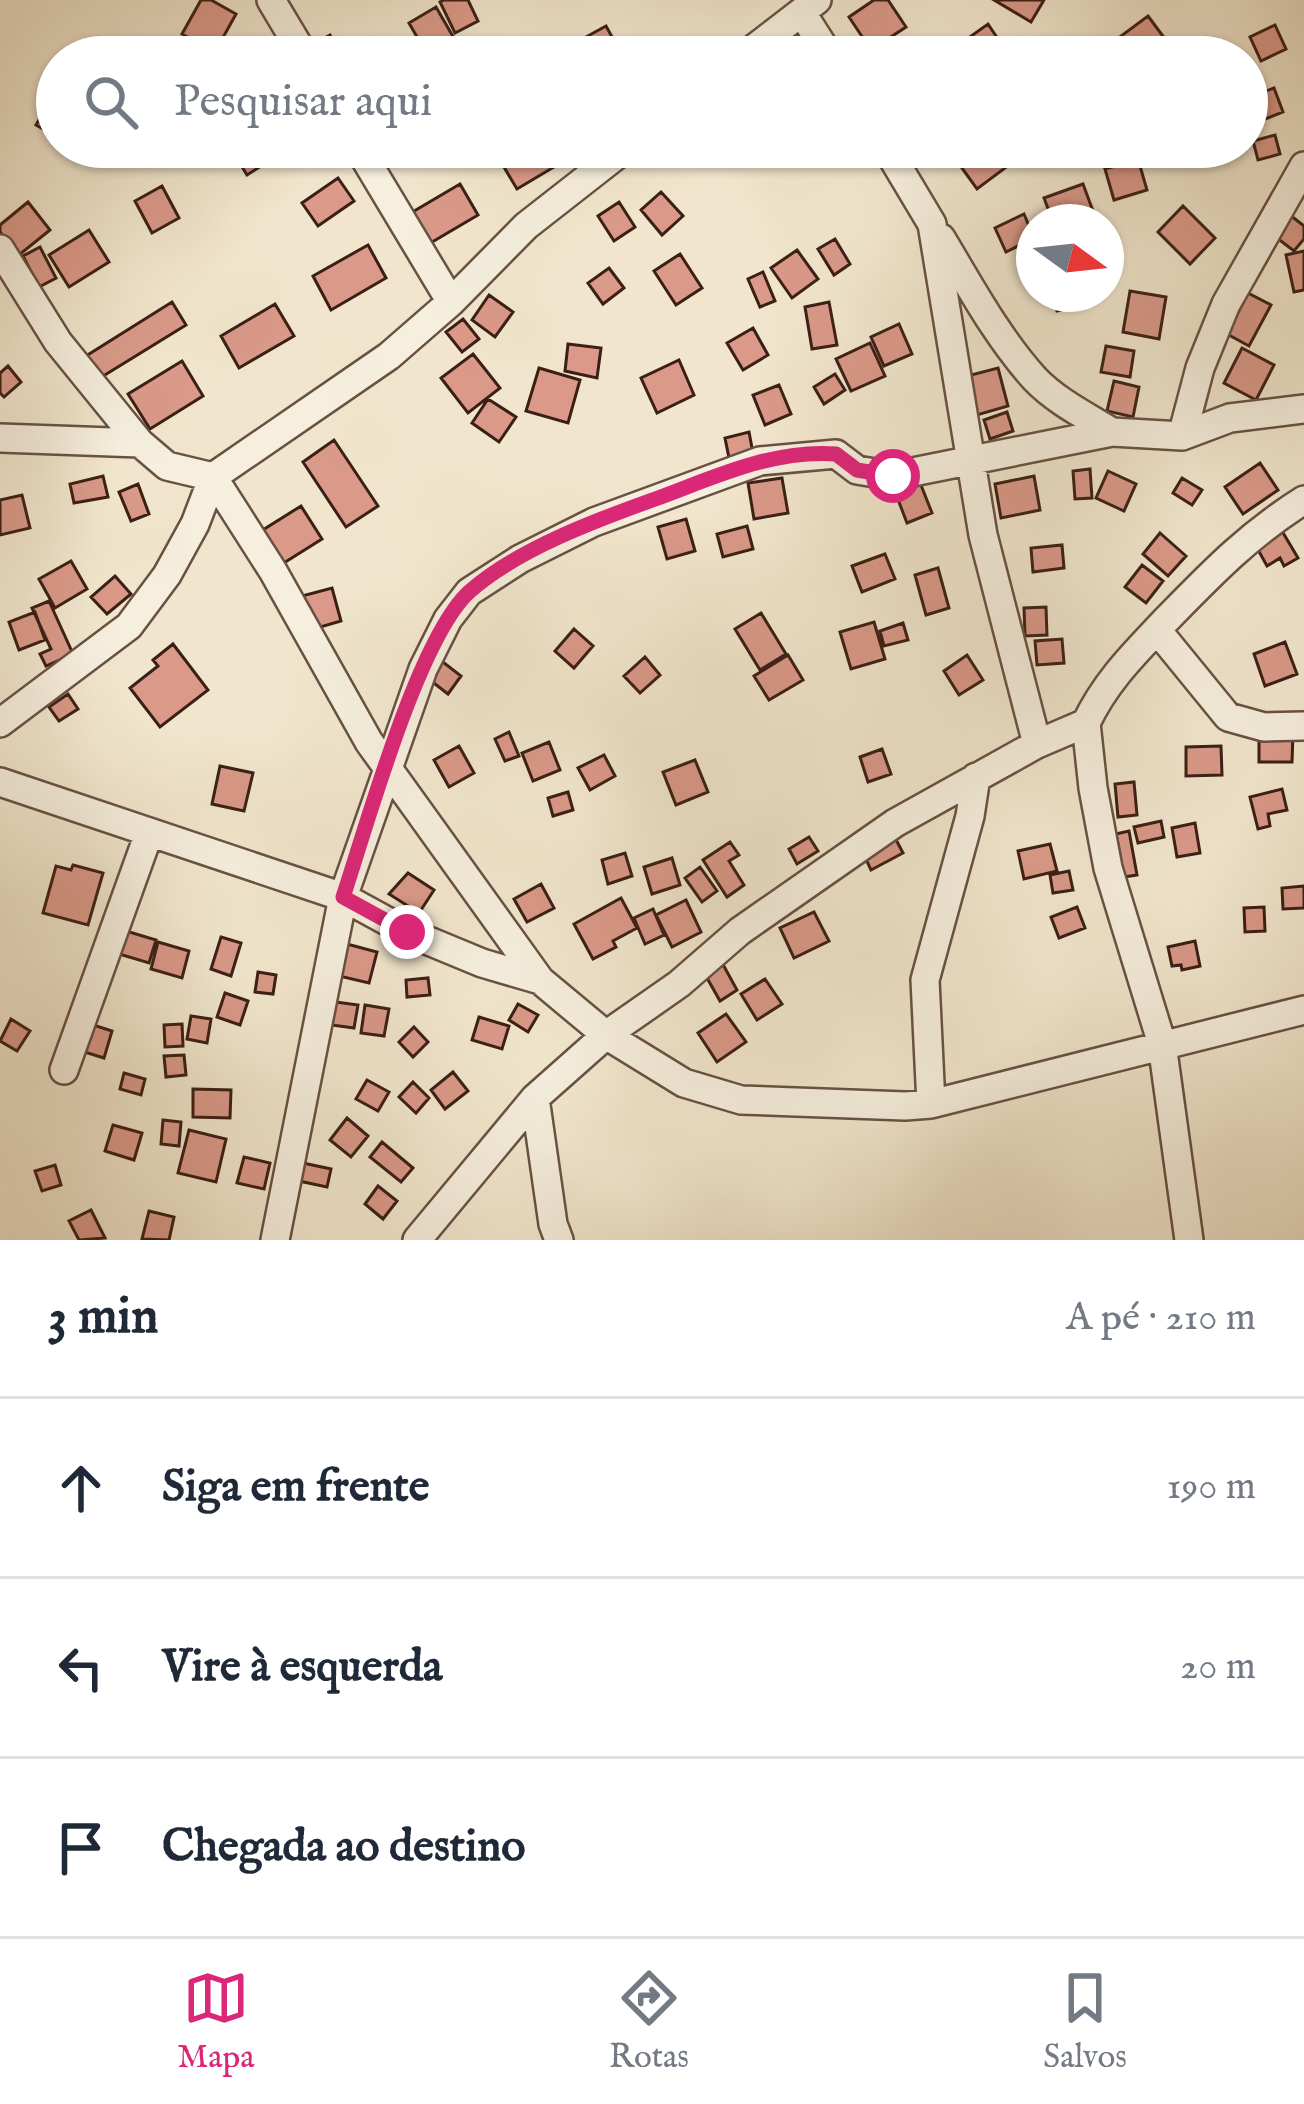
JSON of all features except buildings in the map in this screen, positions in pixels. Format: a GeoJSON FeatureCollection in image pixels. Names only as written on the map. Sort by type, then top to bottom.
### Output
{"type":"FeatureCollection","features":[{"type":"Feature","properties":{"kind":"street"},"geometry":{"type":"LineString","coordinates":[[271,0],[292,36]]}},
{"type":"Feature","properties":{"kind":"street"},"geometry":{"type":"LineString","coordinates":[[771,36],[810,6],[822,36]]}},
{"type":"Feature","properties":{"kind":"street"},"geometry":{"type":"LineString","coordinates":[[1181,436],[1200,368],[1226,304],[1304,166]]}},
{"type":"Feature","properties":{"kind":"street"},"geometry":{"type":"LineString","coordinates":[[371,168],[451,302]]}},
{"type":"Feature","properties":{"kind":"street"},"geometry":{"type":"LineString","coordinates":[[0,723],[129,626],[167,575],[195,524],[213,477],[389,356],[526,226],[600,168]]}},
{"type":"Feature","properties":{"kind":"street"},"geometry":{"type":"LineString","coordinates":[[899,168],[996,328],[1036,380],[1112,432]]}},
{"type":"Feature","properties":{"kind":"street"},"geometry":{"type":"LineString","coordinates":[[932,224],[983,535],[1037,744]]}},
{"type":"Feature","properties":{"kind":"street"},"geometry":{"type":"LineString","coordinates":[[0,249],[58,342],[140,443],[167,466],[213,477],[273,571],[345,705],[540,980],[606,1035],[683,1083],[742,1100],[850,1106],[931,1104],[1304,1010]]}},
{"type":"Feature","properties":{"kind":"street"},"geometry":{"type":"LineString","coordinates":[[274,1240],[343,897],[423,669],[448,620],[470,592],[520,559],[594,522],[760,461],[836,454],[857,470],[893,476],[1112,432],[1181,436],[1230,418],[1304,409]]}},
{"type":"Feature","properties":{"kind":"street"},"geometry":{"type":"LineString","coordinates":[[0,438],[140,443]]}},
{"type":"Feature","properties":{"kind":"street"},"geometry":{"type":"LineString","coordinates":[[1189,1240],[1162,1044],[1108,868],[1086,722],[1122,665],[1251,535],[1304,500]]}},
{"type":"Feature","properties":{"kind":"street"},"geometry":{"type":"LineString","coordinates":[[1157,630],[1228,717],[1264,727],[1304,726]]}},
{"type":"Feature","properties":{"kind":"street"},"geometry":{"type":"LineString","coordinates":[[416,1240],[536,1098],[606,1035],[679,984],[740,931],[895,823],[1086,722]]}},
{"type":"Feature","properties":{"kind":"street"},"geometry":{"type":"LineString","coordinates":[[931,1104],[925,980],[976,778]]}},
{"type":"Feature","properties":{"kind":"street"},"geometry":{"type":"LineString","coordinates":[[0,782],[343,897],[407,932],[482,963],[540,980]]}},
{"type":"Feature","properties":{"kind":"street"},"geometry":{"type":"LineString","coordinates":[[64,1070],[148,832]]}},
{"type":"Feature","properties":{"kind":"street"},"geometry":{"type":"LineString","coordinates":[[536,1098],[559,1240]]}},
{"type":"Feature","properties":{"kind":"route"},"geometry":{"type":"LineString","coordinates":[[407,932],[343,897],[423,669],[448,620],[470,592],[520,559],[594,522],[760,461],[836,454],[857,470],[893,476]]}}]}
